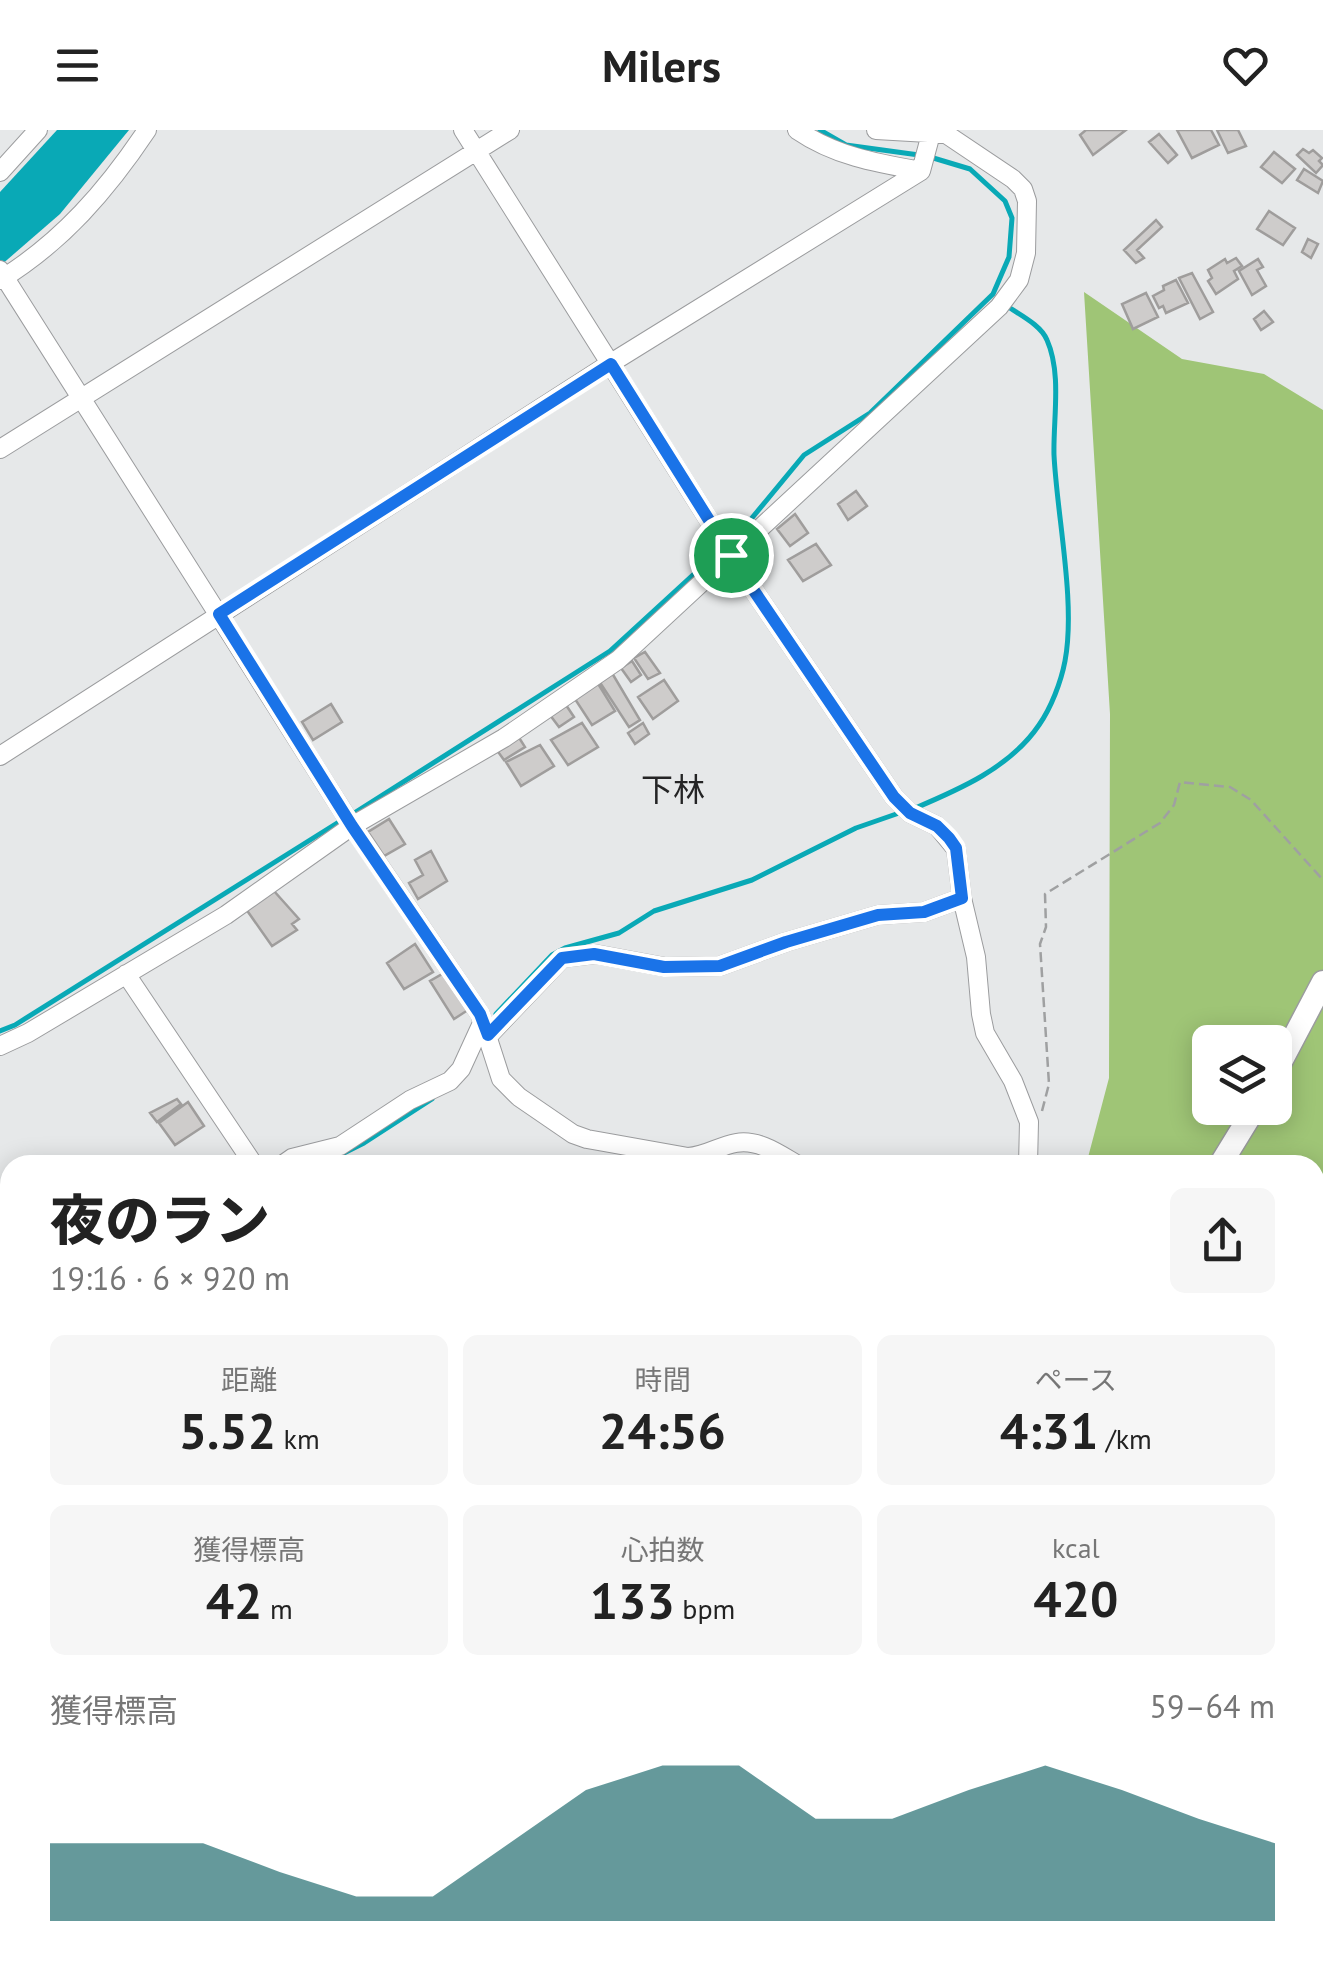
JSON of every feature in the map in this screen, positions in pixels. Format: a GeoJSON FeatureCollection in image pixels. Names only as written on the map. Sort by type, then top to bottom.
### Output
{"type":"FeatureCollection","features":[{"type":"Feature","properties":{"kind":"street"},"geometry":{"type":"LineString","coordinates":[[0,172],[38,130]]}},
{"type":"Feature","properties":{"kind":"street"},"geometry":{"type":"LineString","coordinates":[[147,130],[96,200],[52,244],[2,275],[348,820],[486,1028],[496,1067],[508,1088],[572,1134],[600,1143],[675,1155]]}},
{"type":"Feature","properties":{"kind":"street"},"geometry":{"type":"LineString","coordinates":[[463,130],[727,549],[894,797],[937,826],[956,848],[985,1033],[1014,1081],[1029,1122],[1028,1155]]}},
{"type":"Feature","properties":{"kind":"street"},"geometry":{"type":"LineString","coordinates":[[0,449],[510,130]]}},
{"type":"Feature","properties":{"kind":"street"},"geometry":{"type":"LineString","coordinates":[[797,130],[822,148],[862,160],[927,149]]}},
{"type":"Feature","properties":{"kind":"street"},"geometry":{"type":"LineString","coordinates":[[876,130],[927,149]]}},
{"type":"Feature","properties":{"kind":"street"},"geometry":{"type":"LineString","coordinates":[[0,756],[611,364],[946,134],[1022,189],[1027,201],[1026,254],[1019,280],[1003,302],[727,549],[618,660],[504,738],[348,820],[226,915],[0,1046]]}},
{"type":"Feature","properties":{"kind":"street"},"geometry":{"type":"LineString","coordinates":[[304,1155],[340,1146],[410,1100],[456,1077],[486,1028],[562,958],[594,954],[664,967],[720,966],[878,915],[924,912],[962,898]]}},
{"type":"Feature","properties":{"kind":"street"},"geometry":{"type":"LineString","coordinates":[[126,974],[247,1155]]}},
{"type":"Feature","properties":{"kind":"street"},"geometry":{"type":"LineString","coordinates":[[1292,1041],[1323,982]]}},
{"type":"Feature","properties":{"kind":"street"},"geometry":{"type":"LineString","coordinates":[[1226,1155],[1245,1125]]}},
{"type":"Feature","properties":{"kind":"street"},"geometry":{"type":"LineString","coordinates":[[706,1155],[736,1143],[754,1143],[778,1155]]}},
{"type":"Feature","properties":{"kind":"path"},"geometry":{"type":"LineString","coordinates":[[1029,1122],[1045,1106],[1049,1084],[1040,944],[1046,927],[1045,894],[1160,823],[1174,805],[1180,782],[1230,788],[1251,800],[1323,880]]}},
{"type":"Feature","properties":{"kind":"green space"},"geometry":{"type":"Polygon","coordinates":[[[1084,292],[1182,359],[1264,374],[1323,410],[1323,1155],[1089,1155],[1109,1078],[1110,714],[1084,292]]]}},
{"type":"Feature","properties":{"kind":"water"},"geometry":{"type":"Polygon","coordinates":[[[57,130],[129,130],[60,214],[0,266],[0,192],[57,130]]]}},
{"type":"Feature","properties":{"kind":"building"},"geometry":{"type":"Polygon","coordinates":[[[1086,130],[1126,130],[1093,155],[1080,135],[1086,130]]]}},
{"type":"Feature","properties":{"kind":"building"},"geometry":{"type":"Polygon","coordinates":[[[1177,130],[1211,130],[1219,145],[1192,158],[1177,130]]]}},
{"type":"Feature","properties":{"kind":"building"},"geometry":{"type":"Polygon","coordinates":[[[1217,130],[1238,130],[1246,146],[1228,153],[1217,130]]]}},
{"type":"Feature","properties":{"kind":"building"},"geometry":{"type":"Polygon","coordinates":[[[1159,134],[1177,155],[1168,163],[1149,142],[1159,134]]]}},
{"type":"Feature","properties":{"kind":"building"},"geometry":{"type":"Polygon","coordinates":[[[1303,149],[1309,153],[1313,150],[1322,158],[1319,161],[1323,165],[1316,173],[1297,155],[1303,149]]]}},
{"type":"Feature","properties":{"kind":"building"},"geometry":{"type":"Polygon","coordinates":[[[1274,152],[1295,169],[1282,183],[1261,167],[1274,152]]]}},
{"type":"Feature","properties":{"kind":"building"},"geometry":{"type":"Polygon","coordinates":[[[1304,169],[1323,181],[1318,193],[1297,180],[1304,169]]]}},
{"type":"Feature","properties":{"kind":"building"},"geometry":{"type":"Polygon","coordinates":[[[1269,211],[1295,228],[1283,245],[1257,229],[1269,211]]]}},
{"type":"Feature","properties":{"kind":"building"},"geometry":{"type":"Polygon","coordinates":[[[1156,220],[1162,227],[1137,250],[1144,258],[1136,263],[1124,250],[1156,220]]]}},
{"type":"Feature","properties":{"kind":"building"},"geometry":{"type":"Polygon","coordinates":[[[1308,239],[1318,244],[1311,258],[1302,252],[1308,239]]]}},
{"type":"Feature","properties":{"kind":"building"},"geometry":{"type":"Polygon","coordinates":[[[1236,258],[1242,266],[1234,271],[1238,279],[1216,294],[1208,281],[1212,278],[1208,270],[1225,259],[1227,263],[1236,258]]]}},
{"type":"Feature","properties":{"kind":"building"},"geometry":{"type":"Polygon","coordinates":[[[1258,259],[1263,267],[1257,270],[1266,286],[1252,295],[1239,271],[1258,259]]]}},
{"type":"Feature","properties":{"kind":"building"},"geometry":{"type":"Polygon","coordinates":[[[1192,273],[1213,312],[1200,319],[1179,278],[1192,273]]]}},
{"type":"Feature","properties":{"kind":"building"},"geometry":{"type":"Polygon","coordinates":[[[1176,280],[1188,303],[1166,313],[1153,296],[1176,280]]]}},
{"type":"Feature","properties":{"kind":"building"},"geometry":{"type":"Polygon","coordinates":[[[1146,293],[1158,317],[1133,329],[1122,304],[1146,293]]]}},
{"type":"Feature","properties":{"kind":"building"},"geometry":{"type":"Polygon","coordinates":[[[1264,311],[1273,322],[1261,330],[1254,319],[1264,311]]]}},
{"type":"Feature","properties":{"kind":"building"},"geometry":{"type":"Polygon","coordinates":[[[856,491],[867,506],[848,520],[838,504],[856,491]]]}},
{"type":"Feature","properties":{"kind":"building"},"geometry":{"type":"Polygon","coordinates":[[[795,514],[808,533],[790,546],[777,529],[795,514]]]}},
{"type":"Feature","properties":{"kind":"building"},"geometry":{"type":"Polygon","coordinates":[[[816,544],[831,565],[803,581],[788,560],[816,544]]]}},
{"type":"Feature","properties":{"kind":"building"},"geometry":{"type":"Polygon","coordinates":[[[732,569],[742,584],[727,593],[717,578],[732,569]]]}},
{"type":"Feature","properties":{"kind":"building"},"geometry":{"type":"Polygon","coordinates":[[[645,652],[660,673],[648,679],[634,658],[645,652]]]}},
{"type":"Feature","properties":{"kind":"building"},"geometry":{"type":"Polygon","coordinates":[[[632,661],[641,675],[631,682],[621,668],[632,661]]]}},
{"type":"Feature","properties":{"kind":"building"},"geometry":{"type":"Polygon","coordinates":[[[612,673],[640,720],[629,727],[599,681],[612,673]]]}},
{"type":"Feature","properties":{"kind":"building"},"geometry":{"type":"Polygon","coordinates":[[[664,680],[678,701],[653,719],[638,697],[664,680]]]}},
{"type":"Feature","properties":{"kind":"building"},"geometry":{"type":"Polygon","coordinates":[[[597,682],[615,711],[592,725],[573,696],[597,682]]]}},
{"type":"Feature","properties":{"kind":"building"},"geometry":{"type":"Polygon","coordinates":[[[331,704],[342,722],[313,740],[302,722],[331,704]]]}},
{"type":"Feature","properties":{"kind":"building"},"geometry":{"type":"Polygon","coordinates":[[[566,705],[574,717],[559,727],[550,715],[566,705]]]}},
{"type":"Feature","properties":{"kind":"building"},"geometry":{"type":"Polygon","coordinates":[[[582,723],[598,747],[568,765],[551,740],[582,723]]]}},
{"type":"Feature","properties":{"kind":"building"},"geometry":{"type":"Polygon","coordinates":[[[643,723],[649,734],[635,744],[628,733],[643,723]]]}},
{"type":"Feature","properties":{"kind":"building"},"geometry":{"type":"Polygon","coordinates":[[[518,736],[525,747],[504,760],[496,749],[518,736]]]}},
{"type":"Feature","properties":{"kind":"building"},"geometry":{"type":"Polygon","coordinates":[[[540,745],[554,766],[521,786],[506,762],[540,745]]]}},
{"type":"Feature","properties":{"kind":"building"},"geometry":{"type":"Polygon","coordinates":[[[389,819],[405,844],[384,856],[368,832],[389,819]]]}},
{"type":"Feature","properties":{"kind":"building"},"geometry":{"type":"Polygon","coordinates":[[[431,851],[447,881],[418,899],[409,883],[423,875],[415,860],[431,851]]]}},
{"type":"Feature","properties":{"kind":"building"},"geometry":{"type":"Polygon","coordinates":[[[274,891],[299,919],[292,924],[297,930],[272,946],[246,909],[274,891]]]}},
{"type":"Feature","properties":{"kind":"building"},"geometry":{"type":"Polygon","coordinates":[[[415,944],[433,972],[404,989],[387,963],[415,944]]]}},
{"type":"Feature","properties":{"kind":"building"},"geometry":{"type":"Polygon","coordinates":[[[444,973],[468,1010],[454,1019],[430,981],[444,973]]]}},
{"type":"Feature","properties":{"kind":"building"},"geometry":{"type":"Polygon","coordinates":[[[177,1099],[181,1104],[157,1122],[150,1113],[177,1099]]]}},
{"type":"Feature","properties":{"kind":"building"},"geometry":{"type":"Polygon","coordinates":[[[188,1102],[204,1126],[175,1145],[159,1123],[188,1102]]]}},
{"type":"Feature","properties":{"kind":"waterway"},"geometry":{"type":"LineString","coordinates":[[820,130],[846,145],[919,155]]}},
{"type":"Feature","properties":{"kind":"waterway"},"geometry":{"type":"LineString","coordinates":[[351,815],[610,651],[742,530],[804,455],[870,413],[993,294],[1009,257],[1012,218],[1005,201],[970,169],[930,157]]}},
{"type":"Feature","properties":{"kind":"waterway"},"geometry":{"type":"LineString","coordinates":[[913,809],[965,785],[1013,754],[1048,711],[1065,661],[1068,613],[1054,455],[1056,397],[1052,353],[1040,330],[1007,306]]}},
{"type":"Feature","properties":{"kind":"waterway"},"geometry":{"type":"LineString","coordinates":[[496,1014],[552,955],[565,948],[619,933],[654,911],[752,880],[856,828],[902,812]]}},
{"type":"Feature","properties":{"kind":"waterway"},"geometry":{"type":"LineString","coordinates":[[0,1031],[342,820]]}},
{"type":"Feature","properties":{"kind":"waterway"},"geometry":{"type":"LineString","coordinates":[[340,1155],[432,1099]]}},
{"type":"Feature","properties":{"kind":"district","name":"下林"},"geometry":{"type":"Point","coordinates":[673,789]}},
{"type":"Feature","properties":{"kind":"route"},"geometry":{"type":"LineString","coordinates":[[611,364],[731,555],[894,797],[910,813],[937,826],[956,848],[962,898],[924,912],[878,915],[720,966],[664,967],[575,954],[550,967],[488,1035],[480,1014],[352,826],[219,614],[611,364]]}}]}
